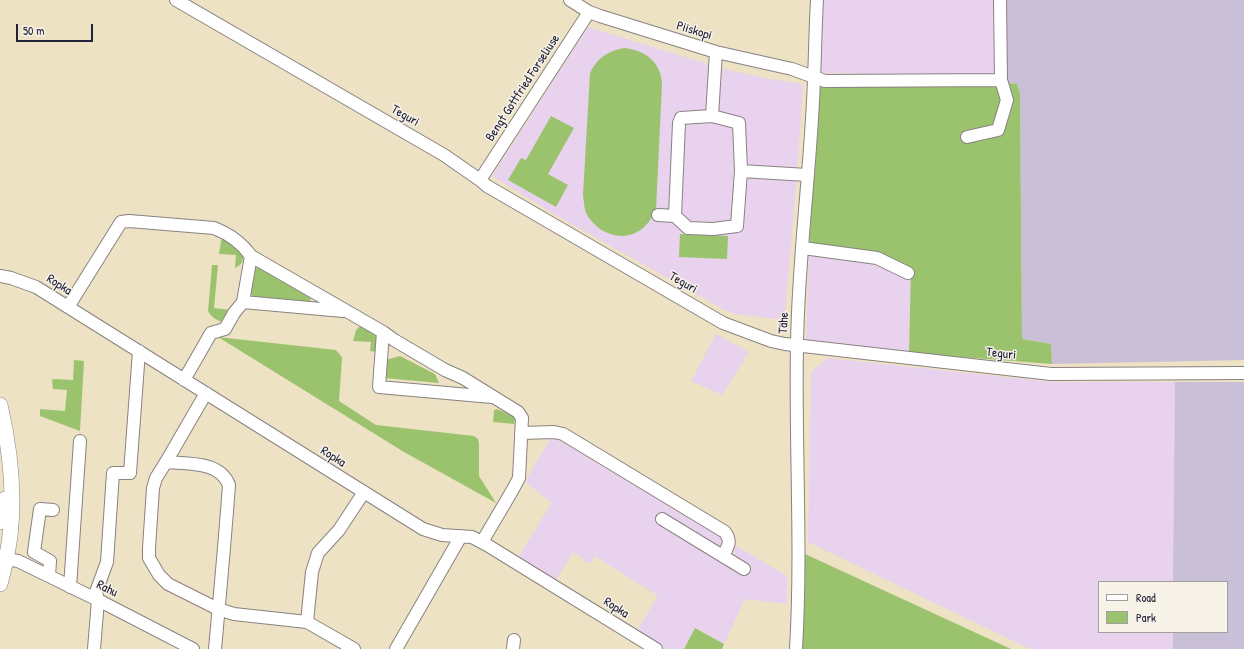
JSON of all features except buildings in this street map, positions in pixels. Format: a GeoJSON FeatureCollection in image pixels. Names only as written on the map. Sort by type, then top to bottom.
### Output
{"type":"FeatureCollection","features":[{"type":"Feature","properties":{"kind":"main road"},"geometry":{"type":"LineString","coordinates":[[0,405],[5,429],[11,475],[12,511],[10,538],[0,584]]}},
{"type":"Feature","properties":{"kind":"main road"},"geometry":{"type":"LineString","coordinates":[[0,522],[11,475]]}},
{"type":"Feature","properties":{"kind":"street","name":"Teguri"},"geometry":{"type":"LineString","coordinates":[[176,0],[444,155],[487,186],[724,323],[771,341],[1052,374],[1244,373]]}},
{"type":"Feature","properties":{"kind":"street","name":"Piiskopi"},"geometry":{"type":"LineString","coordinates":[[570,0],[589,12],[600,16],[716,52],[792,69],[825,81],[1001,80]]}},
{"type":"Feature","properties":{"kind":"street","name":"Tähe"},"geometry":{"type":"LineString","coordinates":[[796,649],[798,579],[797,345],[814,77],[817,0]]}},
{"type":"Feature","properties":{"kind":"street"},"geometry":{"type":"LineString","coordinates":[[967,137],[998,130],[1007,100],[1001,80],[1000,0]]}},
{"type":"Feature","properties":{"kind":"street","name":"Bengt Gottfried Forseliuse"},"geometry":{"type":"LineString","coordinates":[[480,180],[589,12]]}},
{"type":"Feature","properties":{"kind":"street"},"geometry":{"type":"LineString","coordinates":[[712,116],[716,52]]}},
{"type":"Feature","properties":{"kind":"street"},"geometry":{"type":"LineString","coordinates":[[658,215],[675,216],[688,228],[713,229],[738,226],[741,171],[739,123],[712,116],[681,118],[679,123],[675,216]]}},
{"type":"Feature","properties":{"kind":"street"},"geometry":{"type":"LineString","coordinates":[[741,171],[807,175]]}},
{"type":"Feature","properties":{"kind":"street"},"geometry":{"type":"LineString","coordinates":[[68,307],[121,222],[129,221],[214,228],[226,233],[244,246],[251,256],[383,332],[445,370],[463,378],[518,412],[522,418],[518,478],[492,517],[482,542]]}},
{"type":"Feature","properties":{"kind":"street"},"geometry":{"type":"LineString","coordinates":[[802,248],[877,258],[908,273]]}},
{"type":"Feature","properties":{"kind":"street"},"geometry":{"type":"LineString","coordinates":[[184,380],[211,333],[225,329],[234,313],[243,302],[251,256]]}},
{"type":"Feature","properties":{"kind":"street","name":"Ropka"},"geometry":{"type":"LineString","coordinates":[[0,276],[11,278],[36,287],[423,529],[442,535],[472,537],[482,542],[656,649]]}},
{"type":"Feature","properties":{"kind":"street"},"geometry":{"type":"LineString","coordinates":[[243,302],[347,311]]}},
{"type":"Feature","properties":{"kind":"street"},"geometry":{"type":"LineString","coordinates":[[383,332],[379,387],[495,398]]}},
{"type":"Feature","properties":{"kind":"street"},"geometry":{"type":"LineString","coordinates":[[94,649],[98,600],[96,592],[107,562],[113,472],[130,473],[139,351]]}},
{"type":"Feature","properties":{"kind":"street"},"geometry":{"type":"LineString","coordinates":[[206,394],[156,478],[153,488],[148,548],[149,558],[159,575],[168,584],[218,609],[234,614],[307,622],[354,649]]}},
{"type":"Feature","properties":{"kind":"street"},"geometry":{"type":"LineString","coordinates":[[521,434],[554,432],[563,434],[671,499],[725,532],[729,538],[729,544],[723,556]]}},
{"type":"Feature","properties":{"kind":"street"},"geometry":{"type":"LineString","coordinates":[[70,587],[80,441]]}},
{"type":"Feature","properties":{"kind":"street"},"geometry":{"type":"LineString","coordinates":[[166,462],[207,465],[217,470],[226,478],[229,486],[215,649]]}},
{"type":"Feature","properties":{"kind":"street"},"geometry":{"type":"LineString","coordinates":[[307,622],[312,572],[318,553],[339,530],[364,492]]}},
{"type":"Feature","properties":{"kind":"street"},"geometry":{"type":"LineString","coordinates":[[49,576],[50,561],[34,552],[40,509],[53,510]]}},
{"type":"Feature","properties":{"kind":"street"},"geometry":{"type":"LineString","coordinates":[[662,519],[744,569]]}},
{"type":"Feature","properties":{"kind":"street"},"geometry":{"type":"LineString","coordinates":[[396,649],[461,536]]}},
{"type":"Feature","properties":{"kind":"street","name":"Rahu"},"geometry":{"type":"LineString","coordinates":[[6,559],[18,561],[98,600],[175,644],[193,649]]}},
{"type":"Feature","properties":{"kind":"shaded area"},"geometry":{"type":"Polygon","coordinates":[[[822,0],[995,0],[996,76],[820,73],[822,0]]]}},
{"type":"Feature","properties":{"kind":"shaded area"},"geometry":{"type":"Polygon","coordinates":[[[1005,0],[1244,0],[1244,360],[1052,364],[1051,344],[1022,339],[1020,93],[1017,84],[1006,83],[1005,0]]]}},
{"type":"Feature","properties":{"kind":"shaded area"},"geometry":{"type":"Polygon","coordinates":[[[588,27],[724,69],[769,79],[798,83],[803,86],[785,314],[781,318],[775,319],[735,314],[724,310],[554,214],[492,176],[588,27]]]}},
{"type":"Feature","properties":{"kind":"shaded area"},"geometry":{"type":"Polygon","coordinates":[[[809,249],[877,258],[911,267],[909,353],[806,340],[809,249]]]}},
{"type":"Feature","properties":{"kind":"shaded area"},"geometry":{"type":"Polygon","coordinates":[[[716,334],[749,352],[722,395],[691,381],[716,334]]]}},
{"type":"Feature","properties":{"kind":"shaded area"},"geometry":{"type":"Polygon","coordinates":[[[827,358],[1053,382],[1175,382],[1173,581],[1098,581],[1098,633],[1173,633],[1173,649],[1030,649],[808,542],[811,372],[827,358]]]}},
{"type":"Feature","properties":{"kind":"shaded area"},"geometry":{"type":"Polygon","coordinates":[[[1175,382],[1244,382],[1244,649],[1173,649],[1173,633],[1228,633],[1228,581],[1173,581],[1175,382]]]}},
{"type":"Feature","properties":{"kind":"shaded area"},"geometry":{"type":"Polygon","coordinates":[[[552,436],[787,576],[787,604],[745,599],[724,644],[696,628],[684,649],[661,649],[636,632],[658,596],[595,556],[590,564],[573,552],[556,580],[518,557],[552,503],[525,482],[552,436]]]}},
{"type":"Feature","properties":{"kind":"green space"},"geometry":{"type":"Polygon","coordinates":[[[624,48],[638,51],[650,58],[658,69],[662,84],[656,210],[649,222],[643,228],[636,233],[620,236],[604,231],[591,220],[585,211],[583,195],[590,73],[596,63],[608,53],[624,48]]]}},
{"type":"Feature","properties":{"kind":"green space"},"geometry":{"type":"Polygon","coordinates":[[[817,84],[1017,84],[1020,93],[1022,339],[1051,344],[1052,364],[909,353],[911,267],[877,258],[809,249],[817,84]]]}},
{"type":"Feature","properties":{"kind":"green space"},"geometry":{"type":"Polygon","coordinates":[[[551,116],[574,128],[548,174],[568,185],[556,207],[508,180],[521,158],[526,160],[551,116]]]}},
{"type":"Feature","properties":{"kind":"green space"},"geometry":{"type":"Polygon","coordinates":[[[680,234],[728,236],[727,259],[679,257],[680,234]]]}},
{"type":"Feature","properties":{"kind":"green space"},"geometry":{"type":"Polygon","coordinates":[[[222,240],[228,240],[241,247],[243,259],[241,264],[235,268],[236,255],[219,254],[222,240]]]}},
{"type":"Feature","properties":{"kind":"green space"},"geometry":{"type":"Polygon","coordinates":[[[212,265],[218,265],[214,308],[231,310],[225,322],[215,319],[208,311],[212,265]]]}},
{"type":"Feature","properties":{"kind":"green space"},"geometry":{"type":"Polygon","coordinates":[[[252,268],[259,268],[310,297],[311,302],[253,296],[249,293],[252,268]]]}},
{"type":"Feature","properties":{"kind":"green space"},"geometry":{"type":"Polygon","coordinates":[[[361,325],[377,332],[378,352],[370,351],[371,342],[353,341],[356,330],[361,325]]]}},
{"type":"Feature","properties":{"kind":"green space"},"geometry":{"type":"Polygon","coordinates":[[[218,337],[336,350],[342,358],[339,401],[376,425],[474,436],[478,439],[479,444],[479,476],[496,503],[404,452],[218,337]]]}},
{"type":"Feature","properties":{"kind":"green space"},"geometry":{"type":"Polygon","coordinates":[[[400,356],[435,374],[439,383],[384,378],[386,360],[400,356]]]}},
{"type":"Feature","properties":{"kind":"green space"},"geometry":{"type":"Polygon","coordinates":[[[74,360],[84,361],[80,431],[40,416],[40,409],[65,411],[67,390],[53,389],[52,380],[73,380],[74,360]]]}},
{"type":"Feature","properties":{"kind":"green space"},"geometry":{"type":"Polygon","coordinates":[[[497,409],[515,417],[514,424],[493,422],[494,410],[497,409]]]}},
{"type":"Feature","properties":{"kind":"green space"},"geometry":{"type":"Polygon","coordinates":[[[805,554],[1011,649],[800,649],[805,554]]]}},
{"type":"Feature","properties":{"kind":"green space"},"geometry":{"type":"Polygon","coordinates":[[[695,628],[724,644],[722,649],[684,649],[695,628]]]}}]}
